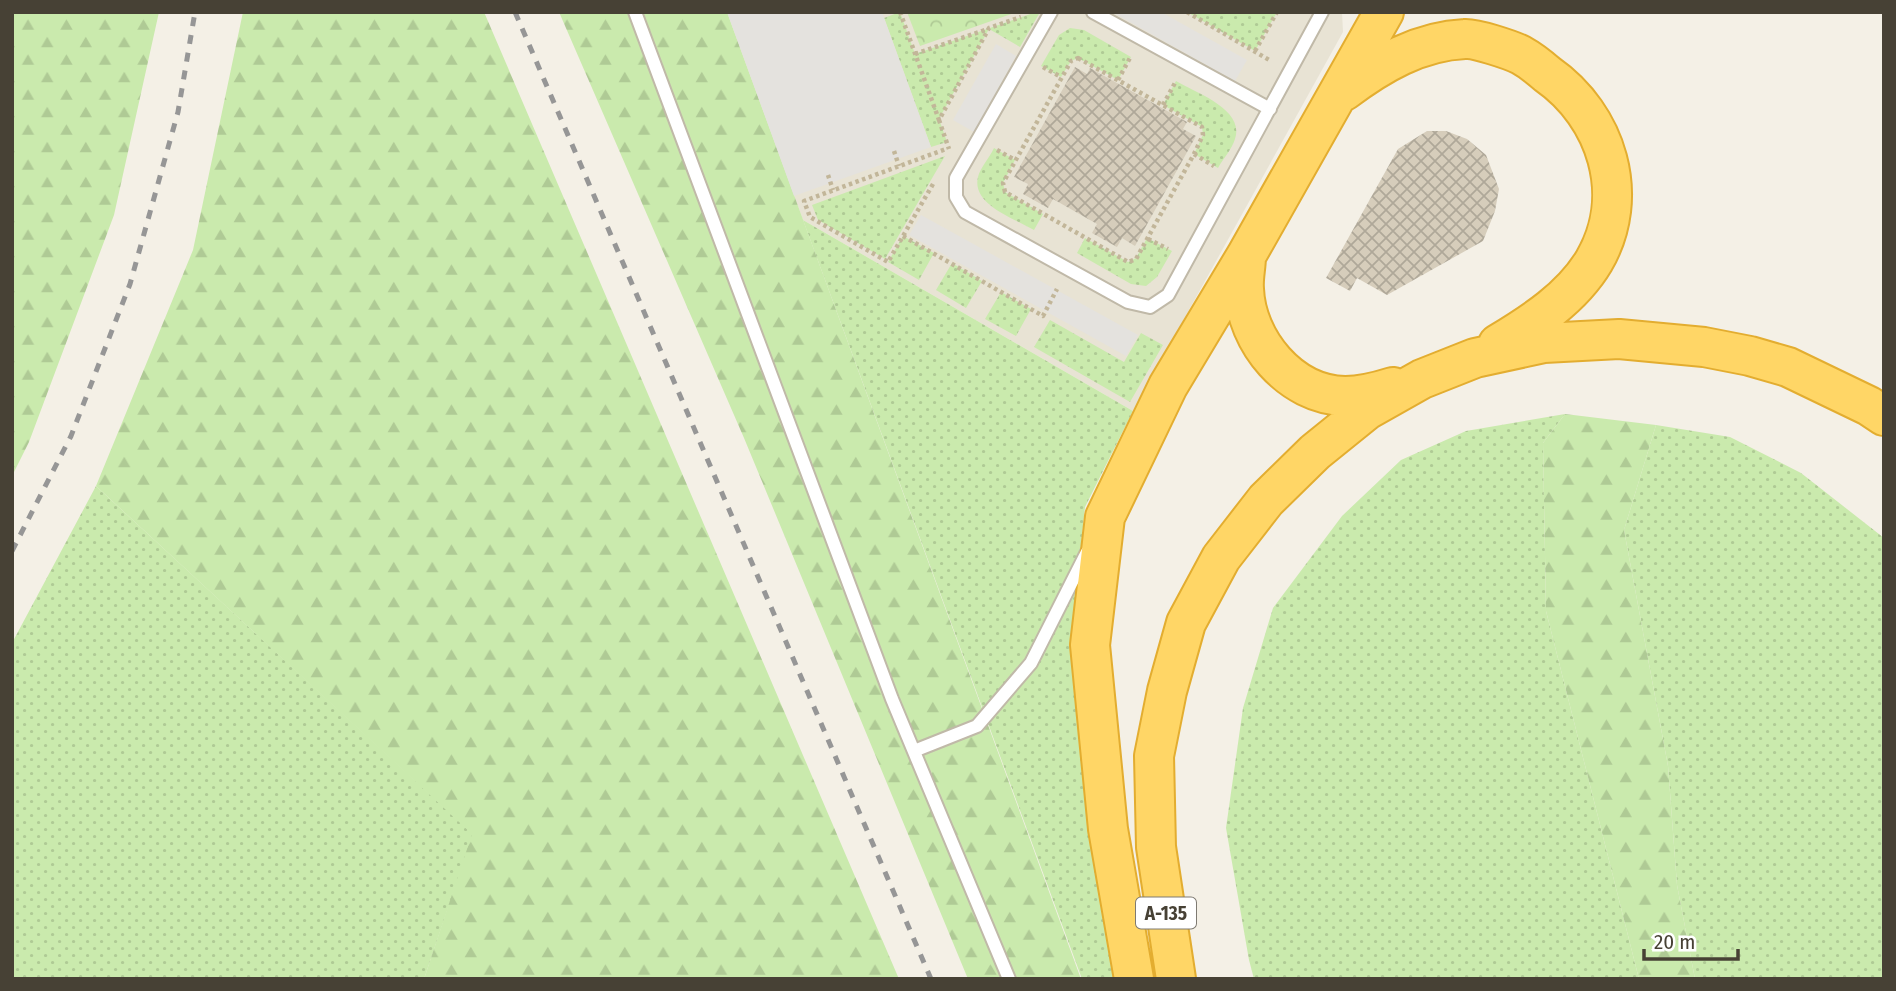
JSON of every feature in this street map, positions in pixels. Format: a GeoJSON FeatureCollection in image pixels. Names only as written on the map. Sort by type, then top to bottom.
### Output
{"type":"FeatureCollection","features":[{"type":"Feature","properties":{"kind":"highway"},"geometry":{"type":"LineString","coordinates":[[1134,979],[1108,829],[1090,645],[1105,517],[1168,386],[1247,256],[1384,12]]}},
{"type":"Feature","properties":{"kind":"highway"},"geometry":{"type":"LineString","coordinates":[[1336,97],[1371,71],[1413,49],[1467,38],[1520,54],[1563,85],[1597,128],[1612,174],[1611,221],[1594,262],[1567,295],[1528,326],[1475,358]]}},
{"type":"Feature","properties":{"kind":"highway"},"geometry":{"type":"LineString","coordinates":[[1247,256],[1244,289],[1249,319],[1266,353],[1292,379],[1317,391],[1343,396],[1368,394],[1422,379],[1475,358],[1544,343],[1619,340],[1704,347],[1750,356],[1788,368],[1869,405],[1884,416]]}},
{"type":"Feature","properties":{"kind":"highway","name":"А-135"},"geometry":{"type":"LineString","coordinates":[[1177,979],[1156,847],[1154,756],[1185,623],[1221,558],[1266,500],[1315,452],[1367,410],[1422,379]]}},
{"type":"Feature","properties":{"kind":"lane"},"geometry":{"type":"LineString","coordinates":[[635,12],[887,686],[1009,979]]}},
{"type":"Feature","properties":{"kind":"lane"},"geometry":{"type":"LineString","coordinates":[[1051,12],[956,178],[956,197],[965,212],[1128,302],[1150,307],[1168,295],[1322,12]]}},
{"type":"Feature","properties":{"kind":"lane"},"geometry":{"type":"LineString","coordinates":[[1093,12],[1270,109]]}},
{"type":"Feature","properties":{"kind":"lane"},"geometry":{"type":"LineString","coordinates":[[914,751],[977,726],[1031,663],[1105,517]]}},
{"type":"Feature","properties":{"kind":"path"},"geometry":{"type":"LineString","coordinates":[[900,12],[949,151],[899,166],[804,201],[810,217],[888,262],[933,183]]}},
{"type":"Feature","properties":{"kind":"path"},"geometry":{"type":"LineString","coordinates":[[1187,12],[1290,72]]}},
{"type":"Feature","properties":{"kind":"path"},"geometry":{"type":"LineString","coordinates":[[1255,51],[1277,12]]}},
{"type":"Feature","properties":{"kind":"path"},"geometry":{"type":"LineString","coordinates":[[915,54],[1024,16]]}},
{"type":"Feature","properties":{"kind":"path"},"geometry":{"type":"LineString","coordinates":[[939,120],[989,28]]}},
{"type":"Feature","properties":{"kind":"path"},"geometry":{"type":"LineString","coordinates":[[1078,58],[1202,127],[1203,135],[1194,154],[1136,258],[1128,262],[1005,192],[1003,183],[1015,160],[1071,61],[1078,58]]}},
{"type":"Feature","properties":{"kind":"path"},"geometry":{"type":"LineString","coordinates":[[995,148],[1015,160]]}},
{"type":"Feature","properties":{"kind":"path"},"geometry":{"type":"LineString","coordinates":[[894,151],[899,166]]}},
{"type":"Feature","properties":{"kind":"path"},"geometry":{"type":"LineString","coordinates":[[828,175],[833,190]]}},
{"type":"Feature","properties":{"kind":"path"},"geometry":{"type":"LineString","coordinates":[[903,236],[1042,316]]}},
{"type":"Feature","properties":{"kind":"path"},"geometry":{"type":"LineString","coordinates":[[1081,246],[1085,238]]}},
{"type":"Feature","properties":{"kind":"shaded area"},"geometry":{"type":"Polygon","coordinates":[[[727,12],[1342,12],[1343,32],[1133,411],[803,220],[727,12]]]}},
{"type":"Feature","properties":{"kind":"shaded area"},"geometry":{"type":"Polygon","coordinates":[[[727,12],[882,12],[931,147],[794,196],[727,12]]]}},
{"type":"Feature","properties":{"kind":"shaded area"},"geometry":{"type":"Polygon","coordinates":[[[1112,12],[1161,12],[1247,60],[1235,81],[1112,12]]]}},
{"type":"Feature","properties":{"kind":"shaded area"},"geometry":{"type":"Polygon","coordinates":[[[996,44],[1016,56],[974,132],[953,120],[996,44]]]}},
{"type":"Feature","properties":{"kind":"shaded area"},"geometry":{"type":"Polygon","coordinates":[[[921,215],[1138,335],[1126,356],[909,235],[921,215]]]}},
{"type":"Feature","properties":{"kind":"green space"},"geometry":{"type":"Polygon","coordinates":[[[12,12],[159,12],[114,215],[29,442],[12,476],[12,12]]]}},
{"type":"Feature","properties":{"kind":"green space"},"geometry":{"type":"Polygon","coordinates":[[[243,12],[484,12],[899,979],[424,979],[472,834],[96,486],[193,250],[243,12]]]}},
{"type":"Feature","properties":{"kind":"green space"},"geometry":{"type":"Polygon","coordinates":[[[559,12],[727,12],[1081,979],[968,979],[744,438],[559,12]]]}},
{"type":"Feature","properties":{"kind":"green space"},"geometry":{"type":"Polygon","coordinates":[[[900,12],[915,54],[1036,12],[1040,12],[1020,47],[989,29],[939,119],[947,142],[931,147],[884,18],[900,12]]]}},
{"type":"Feature","properties":{"kind":"green space"},"geometry":{"type":"Polygon","coordinates":[[[907,12],[1017,12],[920,46],[907,12]]]}},
{"type":"Feature","properties":{"kind":"green space"},"geometry":{"type":"Polygon","coordinates":[[[1187,12],[1277,12],[1255,51],[1187,12]]]}},
{"type":"Feature","properties":{"kind":"green space"},"geometry":{"type":"Polygon","coordinates":[[[1070,28],[1084,30],[1131,57],[1118,80],[1078,58],[1071,61],[1061,77],[1041,66],[1059,35],[1070,28]]]}},
{"type":"Feature","properties":{"kind":"green space"},"geometry":{"type":"Polygon","coordinates":[[[1176,81],[1217,103],[1233,119],[1235,139],[1218,168],[1194,154],[1203,135],[1202,127],[1163,105],[1176,81]]]}},
{"type":"Feature","properties":{"kind":"green space"},"geometry":{"type":"Polygon","coordinates":[[[994,148],[1015,160],[1003,183],[1005,192],[1043,214],[1034,230],[997,210],[981,196],[978,177],[994,148]]]}},
{"type":"Feature","properties":{"kind":"green space"},"geometry":{"type":"Polygon","coordinates":[[[945,156],[885,259],[818,220],[812,205],[945,156]]]}},
{"type":"Feature","properties":{"kind":"green space"},"geometry":{"type":"Polygon","coordinates":[[[803,220],[1133,411],[1085,507],[1071,642],[1092,835],[1117,979],[1082,979],[803,220]]]}},
{"type":"Feature","properties":{"kind":"green space"},"geometry":{"type":"Polygon","coordinates":[[[903,236],[934,253],[919,280],[888,262],[903,236]]]}},
{"type":"Feature","properties":{"kind":"green space"},"geometry":{"type":"Polygon","coordinates":[[[1085,238],[1128,262],[1136,258],[1147,238],[1172,251],[1157,277],[1146,286],[1131,284],[1077,253],[1085,238]]]}},
{"type":"Feature","properties":{"kind":"green space"},"geometry":{"type":"Polygon","coordinates":[[[952,263],[982,281],[966,308],[936,290],[952,263]]]}},
{"type":"Feature","properties":{"kind":"green space"},"geometry":{"type":"Polygon","coordinates":[[[1001,292],[1031,309],[1016,336],[985,319],[1001,292]]]}},
{"type":"Feature","properties":{"kind":"green space"},"geometry":{"type":"Polygon","coordinates":[[[1050,320],[1124,362],[1141,333],[1163,345],[1130,402],[1034,347],[1050,320]]]}},
{"type":"Feature","properties":{"kind":"green space"},"geometry":{"type":"Polygon","coordinates":[[[1565,414],[1543,443],[1546,611],[1639,979],[1254,979],[1226,828],[1243,708],[1273,608],[1342,516],[1401,460],[1466,431],[1565,414]]]}},
{"type":"Feature","properties":{"kind":"green space"},"geometry":{"type":"Polygon","coordinates":[[[1565,414],[1656,425],[1624,530],[1668,766],[1677,885],[1695,979],[1639,979],[1546,611],[1543,443],[1565,414]]]}},
{"type":"Feature","properties":{"kind":"green space"},"geometry":{"type":"Polygon","coordinates":[[[1656,425],[1730,437],[1801,473],[1884,538],[1884,979],[1695,979],[1677,885],[1668,766],[1624,530],[1656,425]]]}},
{"type":"Feature","properties":{"kind":"green space"},"geometry":{"type":"Polygon","coordinates":[[[96,486],[473,834],[424,979],[12,979],[12,643],[96,486]]]}},
{"type":"Feature","properties":{"kind":"building"},"geometry":{"type":"Polygon","coordinates":[[[1075,67],[1087,74],[1090,68],[1187,122],[1183,129],[1196,136],[1135,246],[1122,238],[1117,247],[1092,233],[1097,224],[1053,199],[1048,208],[1023,194],[1028,184],[1014,177],[1075,67]]]}},
{"type":"Feature","properties":{"kind":"building"},"geometry":{"type":"Polygon","coordinates":[[[1427,131],[1446,131],[1467,139],[1486,155],[1499,189],[1495,211],[1483,241],[1387,295],[1357,278],[1350,291],[1326,278],[1398,149],[1427,131]]]}},
{"type":"Feature","properties":{"kind":"railway"},"geometry":{"type":"LineString","coordinates":[[12,551],[71,436],[130,284],[178,112],[195,12]]}},
{"type":"Feature","properties":{"kind":"railway"},"geometry":{"type":"LineString","coordinates":[[515,12],[931,979]]}}]}
